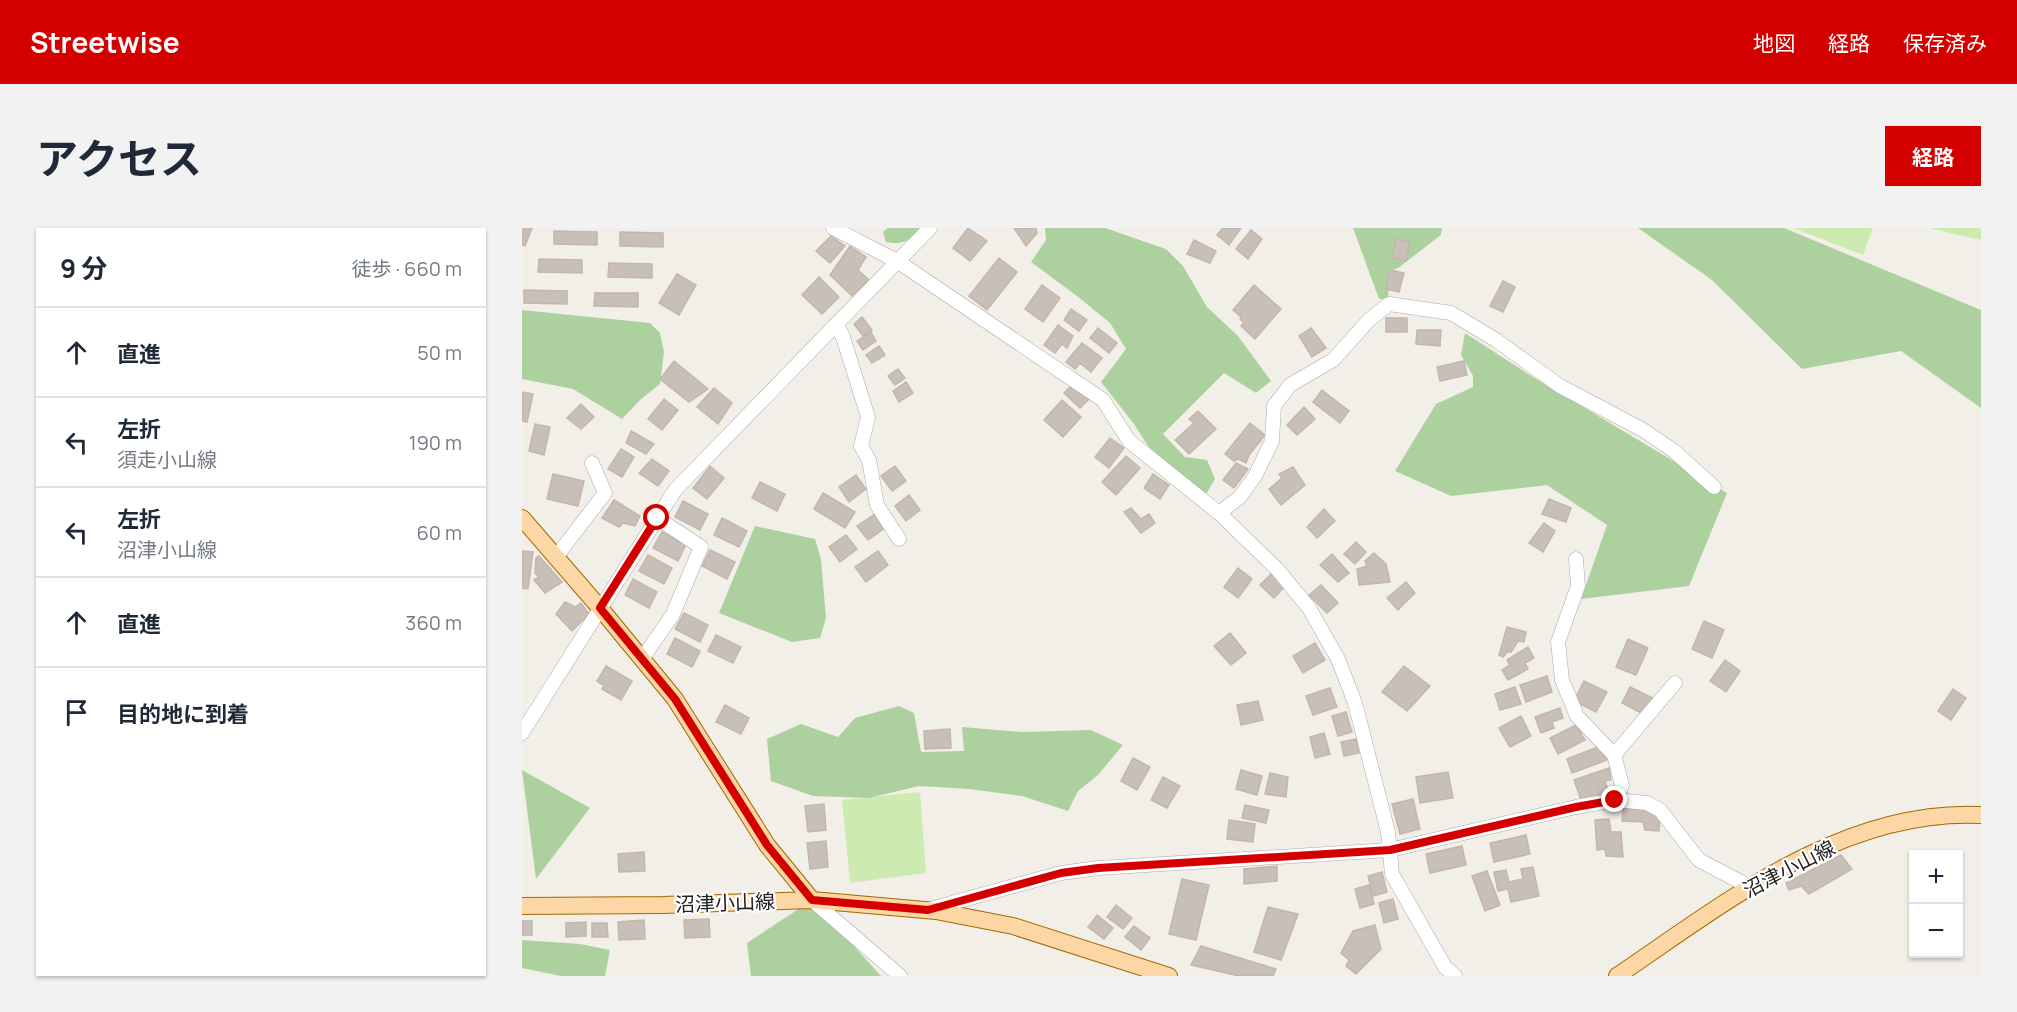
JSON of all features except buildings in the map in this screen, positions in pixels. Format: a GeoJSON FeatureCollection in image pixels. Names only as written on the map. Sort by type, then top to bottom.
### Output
{"type":"FeatureCollection","features":[{"type":"Feature","properties":{"kind":"main road"},"geometry":{"type":"LineString","coordinates":[[522,518],[675,699],[767,845],[812,900]]}},
{"type":"Feature","properties":{"kind":"main road","name":"沼津小山線"},"geometry":{"type":"LineString","coordinates":[[1617,976],[1750,887],[1806,856],[1860,834],[1934,816],[1981,815]]}},
{"type":"Feature","properties":{"kind":"main road","name":"沼津小山線"},"geometry":{"type":"LineString","coordinates":[[522,906],[663,905],[812,900],[928,910],[1013,926],[1169,976]]}},
{"type":"Feature","properties":{"kind":"street"},"geometry":{"type":"LineString","coordinates":[[833,228],[897,261],[1103,400],[1129,441],[1219,513],[1283,576],[1309,608],[1338,659],[1355,703],[1388,832],[1392,874],[1445,967],[1455,976]]}},
{"type":"Feature","properties":{"kind":"street"},"geometry":{"type":"LineString","coordinates":[[522,733],[675,490],[930,228]]}},
{"type":"Feature","properties":{"kind":"street"},"geometry":{"type":"LineString","coordinates":[[1219,513],[1240,497],[1255,476],[1272,441],[1274,406],[1290,385],[1333,360],[1369,320],[1389,304],[1451,313],[1496,340],[1560,386],[1643,430],[1674,451],[1714,487]]}},
{"type":"Feature","properties":{"kind":"street"},"geometry":{"type":"LineString","coordinates":[[837,325],[843,337],[868,417],[861,446],[869,460],[877,505],[899,539]]}},
{"type":"Feature","properties":{"kind":"street"},"geometry":{"type":"LineString","coordinates":[[556,557],[606,492],[592,463]]}},
{"type":"Feature","properties":{"kind":"street"},"geometry":{"type":"LineString","coordinates":[[642,658],[673,614],[701,547],[657,518]]}},
{"type":"Feature","properties":{"kind":"street"},"geometry":{"type":"LineString","coordinates":[[1576,559],[1578,586],[1558,642],[1562,680],[1577,716],[1614,755],[1622,785],[1615,800]]}},
{"type":"Feature","properties":{"kind":"street"},"geometry":{"type":"LineString","coordinates":[[1614,755],[1675,683]]}},
{"type":"Feature","properties":{"kind":"street"},"geometry":{"type":"LineString","coordinates":[[928,910],[1061,873],[1098,868],[1390,850],[1615,800],[1647,803],[1660,810],[1699,860],[1750,887]]}},
{"type":"Feature","properties":{"kind":"street"},"geometry":{"type":"LineString","coordinates":[[812,900],[900,976]]}},
{"type":"Feature","properties":{"kind":"green space"},"geometry":{"type":"Polygon","coordinates":[[[888,228],[920,228],[909,239],[898,243],[886,242],[883,232],[888,228]]]}},
{"type":"Feature","properties":{"kind":"green space"},"geometry":{"type":"Polygon","coordinates":[[[1045,228],[1105,228],[1166,249],[1183,266],[1207,307],[1238,336],[1271,381],[1256,393],[1224,373],[1163,434],[1185,457],[1207,460],[1215,479],[1205,496],[1148,446],[1101,382],[1126,349],[1110,323],[1031,262],[1046,240],[1045,228]]]}},
{"type":"Feature","properties":{"kind":"green space"},"geometry":{"type":"Polygon","coordinates":[[[1353,228],[1442,228],[1441,235],[1398,268],[1390,271],[1388,299],[1379,299],[1353,228]]]}},
{"type":"Feature","properties":{"kind":"green space"},"geometry":{"type":"Polygon","coordinates":[[[1638,228],[1784,228],[1981,310],[1981,408],[1901,351],[1802,369],[1712,280],[1638,228]]]}},
{"type":"Feature","properties":{"kind":"green space"},"geometry":{"type":"Polygon","coordinates":[[[1793,228],[1873,228],[1863,255],[1793,228]]]}},
{"type":"Feature","properties":{"kind":"green space"},"geometry":{"type":"Polygon","coordinates":[[[1928,228],[1981,228],[1981,240],[1928,228]]]}},
{"type":"Feature","properties":{"kind":"green space"},"geometry":{"type":"Polygon","coordinates":[[[522,310],[650,323],[660,333],[664,352],[660,384],[622,419],[573,389],[522,379],[522,310]]]}},
{"type":"Feature","properties":{"kind":"green space"},"geometry":{"type":"Polygon","coordinates":[[[1465,333],[1533,377],[1727,493],[1689,586],[1581,599],[1607,525],[1547,485],[1451,496],[1395,471],[1436,404],[1473,387],[1473,376],[1461,355],[1465,333]]]}},
{"type":"Feature","properties":{"kind":"green space"},"geometry":{"type":"Polygon","coordinates":[[[755,526],[815,539],[821,559],[826,618],[820,638],[792,642],[719,613],[755,526]]]}},
{"type":"Feature","properties":{"kind":"green space"},"geometry":{"type":"Polygon","coordinates":[[[899,706],[914,713],[921,752],[964,751],[962,727],[1022,732],[1091,730],[1123,745],[1098,775],[1078,791],[1068,811],[1022,796],[969,789],[919,786],[869,798],[813,796],[771,781],[767,739],[801,724],[838,737],[855,718],[899,706]]]}},
{"type":"Feature","properties":{"kind":"green space"},"geometry":{"type":"Polygon","coordinates":[[[522,770],[590,808],[536,879],[522,770]]]}},
{"type":"Feature","properties":{"kind":"green space"},"geometry":{"type":"Polygon","coordinates":[[[920,792],[926,873],[850,883],[842,800],[920,792]]]}},
{"type":"Feature","properties":{"kind":"green space"},"geometry":{"type":"Polygon","coordinates":[[[812,900],[881,976],[751,976],[747,943],[812,900]]]}},
{"type":"Feature","properties":{"kind":"green space"},"geometry":{"type":"Polygon","coordinates":[[[522,940],[580,944],[610,950],[605,976],[561,976],[522,968],[522,940]]]}},
{"type":"Feature","properties":{"kind":"route"},"geometry":{"type":"LineString","coordinates":[[657,518],[600,608],[675,699],[767,845],[812,900],[928,910],[1061,873],[1098,868],[1390,850],[1615,800]]}}]}
